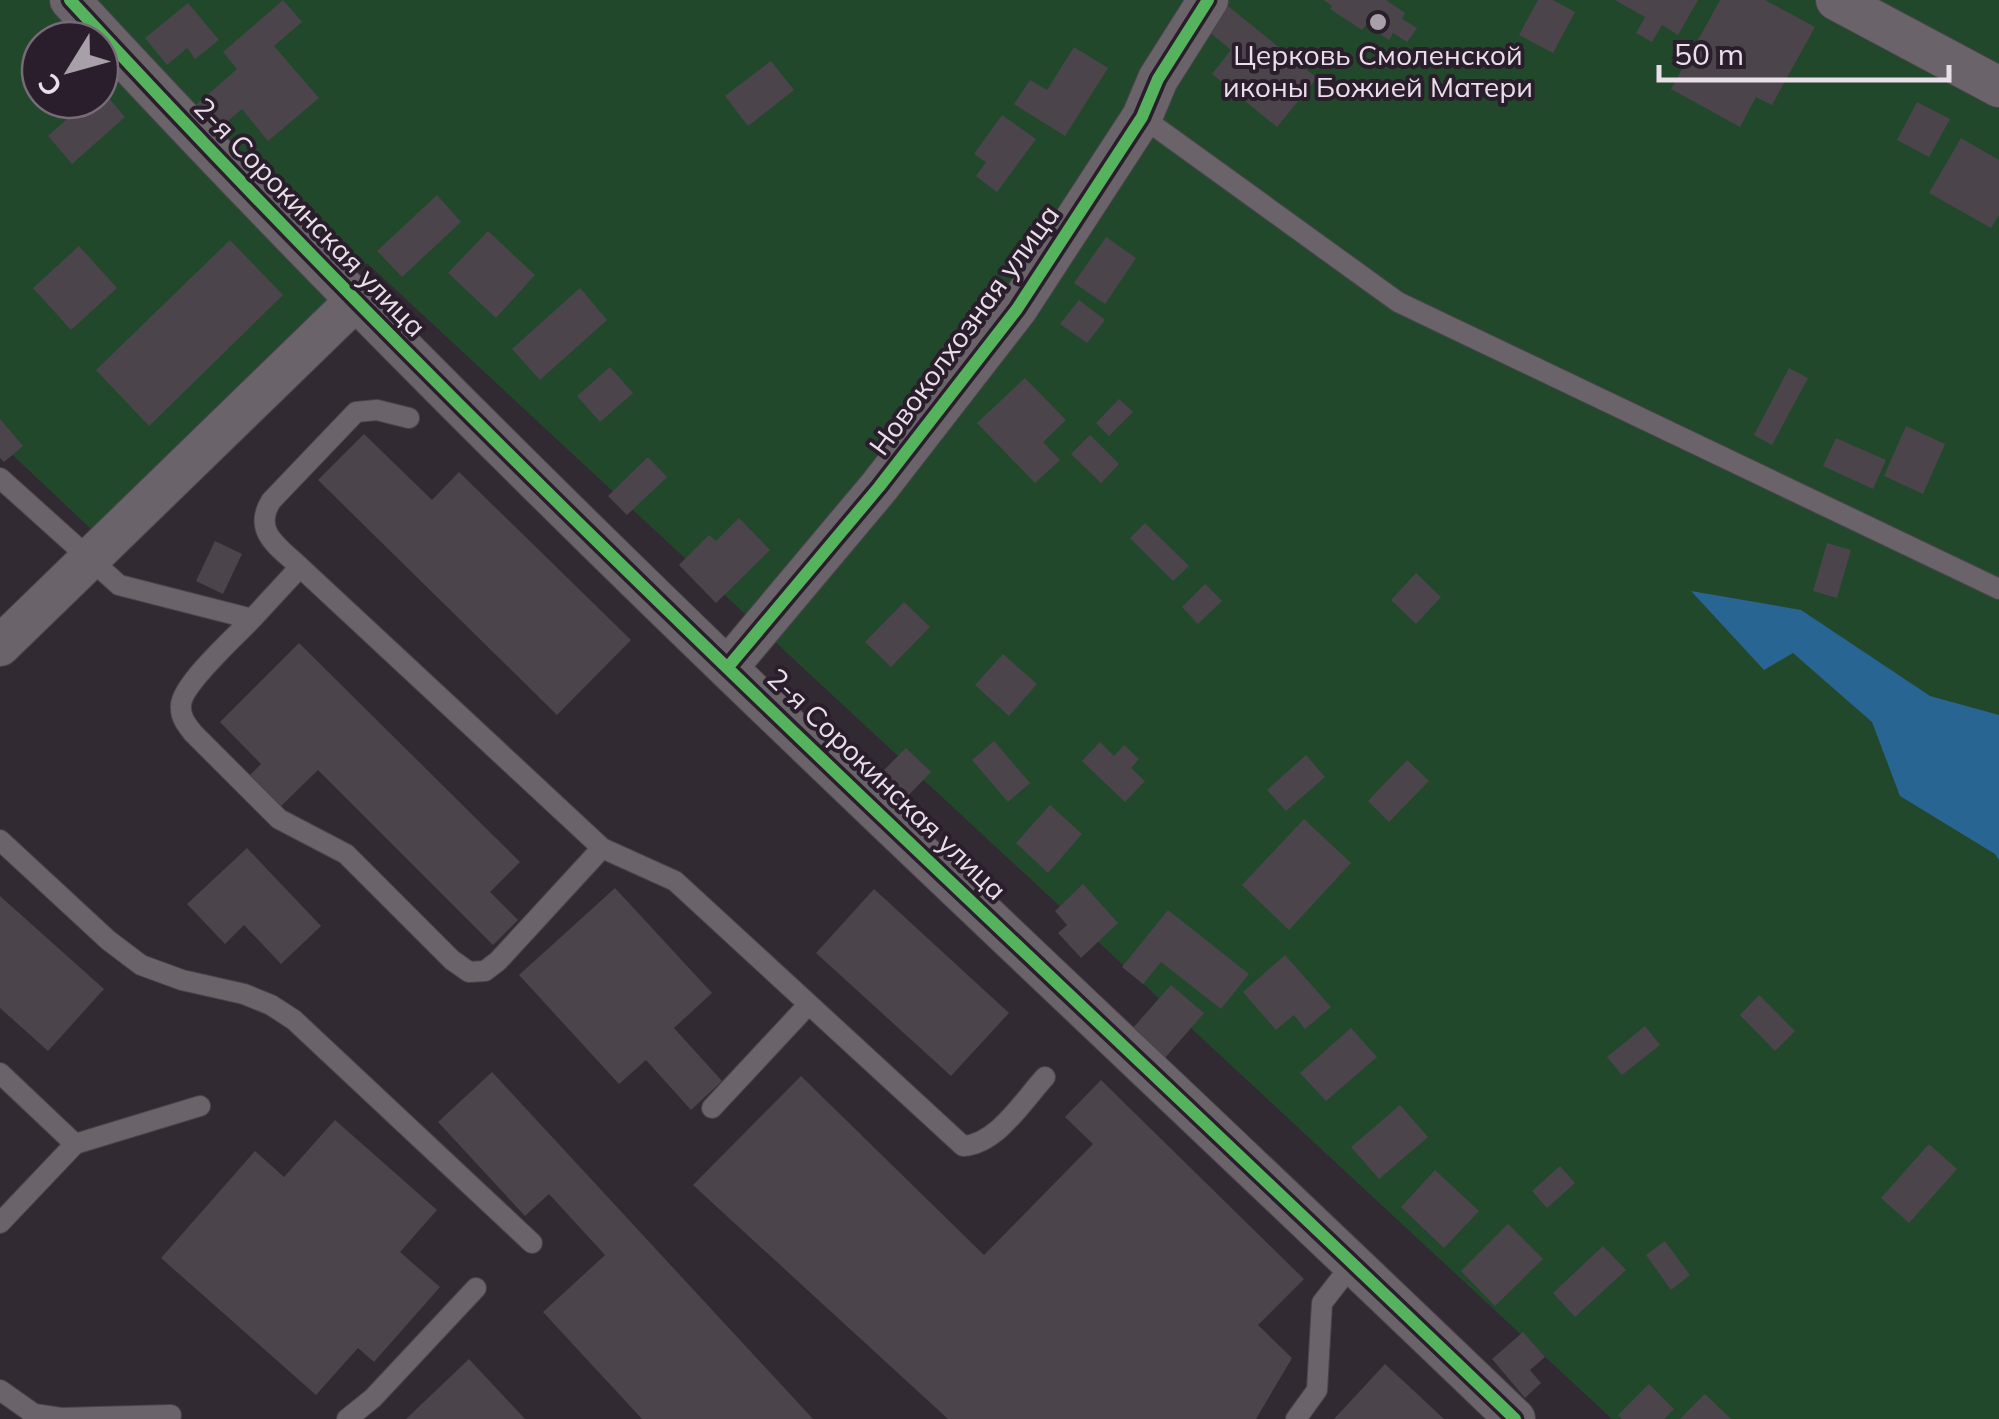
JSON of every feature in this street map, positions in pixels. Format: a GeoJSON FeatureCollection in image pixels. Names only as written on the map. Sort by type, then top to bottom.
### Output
{"type":"FeatureCollection","features":[{"type":"Feature","properties":{"kind":"street","name":"2-я Сорокинская улица"},"geometry":{"type":"LineString","coordinates":[[70,0],[354,302],[728,667],[1515,1419]]}},
{"type":"Feature","properties":{"kind":"street","name":"Новоколхозная улица"},"geometry":{"type":"LineString","coordinates":[[728,667],[879,487],[995,339],[1142,117],[1158,79],[1208,0]]}},
{"type":"Feature","properties":{"kind":"street"},"geometry":{"type":"LineString","coordinates":[[1836,0],[1999,87]]}},
{"type":"Feature","properties":{"kind":"street"},"geometry":{"type":"LineString","coordinates":[[0,646],[354,302]]}},
{"type":"Feature","properties":{"kind":"lane"},"geometry":{"type":"LineString","coordinates":[[1142,117],[1398,302],[1999,589]]}},
{"type":"Feature","properties":{"kind":"lane"},"geometry":{"type":"LineString","coordinates":[[409,418],[378,410],[356,412],[270,501],[263,513],[264,528],[300,567],[602,848],[675,882],[963,1146],[978,1145],[991,1135],[1045,1077]]}},
{"type":"Feature","properties":{"kind":"lane"},"geometry":{"type":"LineString","coordinates":[[0,478],[118,585],[252,619]]}},
{"type":"Feature","properties":{"kind":"lane"},"geometry":{"type":"LineString","coordinates":[[300,567],[180,700],[182,718],[193,734],[279,819],[346,854],[452,960],[469,972],[485,971],[498,961],[602,848]]}},
{"type":"Feature","properties":{"kind":"lane"},"geometry":{"type":"LineString","coordinates":[[0,840],[108,940],[141,965],[182,980],[244,994],[294,1020],[532,1243]]}},
{"type":"Feature","properties":{"kind":"lane"},"geometry":{"type":"LineString","coordinates":[[712,1108],[808,1005]]}},
{"type":"Feature","properties":{"kind":"lane"},"geometry":{"type":"LineString","coordinates":[[0,1074],[75,1144]]}},
{"type":"Feature","properties":{"kind":"lane"},"geometry":{"type":"LineString","coordinates":[[0,1223],[75,1144],[200,1106]]}},
{"type":"Feature","properties":{"kind":"lane"},"geometry":{"type":"LineString","coordinates":[[1296,1419],[1317,1390],[1322,1303],[1353,1263]]}},
{"type":"Feature","properties":{"kind":"lane"},"geometry":{"type":"LineString","coordinates":[[347,1419],[372,1398],[476,1288]]}},
{"type":"Feature","properties":{"kind":"lane"},"geometry":{"type":"LineString","coordinates":[[0,1390],[34,1414],[61,1418],[172,1415]]}},
{"type":"Feature","properties":{"kind":"green space"},"geometry":{"type":"Polygon","coordinates":[[[0,0],[1999,0],[1999,1419],[1612,1419],[367,263],[91,529],[0,443],[0,0]]]}},
{"type":"Feature","properties":{"kind":"water"},"geometry":{"type":"Polygon","coordinates":[[[1691,591],[1801,610],[1930,696],[1999,715],[1999,860],[1900,796],[1872,722],[1793,653],[1764,670],[1691,591]]]}},
{"type":"Feature","properties":{"kind":"building"},"geometry":{"type":"Polygon","coordinates":[[[283,0],[302,22],[274,46],[319,98],[268,141],[242,109],[213,134],[191,109],[237,69],[223,52],[283,0]]]}},
{"type":"Feature","properties":{"kind":"building","name":"Церковь Смоленской иконы Божией Матери"},"geometry":{"type":"Polygon","coordinates":[[[1324,0],[1386,0],[1405,13],[1402,19],[1417,28],[1407,42],[1393,33],[1389,40],[1366,25],[1362,30],[1330,9],[1332,6],[1324,0]]]}},
{"type":"Feature","properties":{"kind":"building"},"geometry":{"type":"Polygon","coordinates":[[[1538,0],[1553,0],[1575,12],[1553,53],[1519,35],[1538,0]]]}},
{"type":"Feature","properties":{"kind":"building"},"geometry":{"type":"Polygon","coordinates":[[[1615,0],[1698,0],[1678,35],[1662,25],[1652,42],[1636,33],[1645,17],[1615,0]]]}},
{"type":"Feature","properties":{"kind":"building"},"geometry":{"type":"Polygon","coordinates":[[[1720,0],[1765,0],[1815,27],[1772,105],[1756,97],[1740,127],[1671,89],[1720,0]]]}},
{"type":"Feature","properties":{"kind":"building"},"geometry":{"type":"Polygon","coordinates":[[[188,3],[219,40],[195,59],[187,48],[167,65],[145,38],[188,3]]]}},
{"type":"Feature","properties":{"kind":"building"},"geometry":{"type":"Polygon","coordinates":[[[1228,6],[1317,78],[1277,127],[1212,74],[1231,50],[1208,31],[1228,6]]]}},
{"type":"Feature","properties":{"kind":"building"},"geometry":{"type":"Polygon","coordinates":[[[1074,47],[1108,68],[1065,136],[1014,104],[1030,80],[1047,90],[1074,47]]]}},
{"type":"Feature","properties":{"kind":"building"},"geometry":{"type":"Polygon","coordinates":[[[771,61],[794,90],[748,126],[725,96],[771,61]]]}},
{"type":"Feature","properties":{"kind":"building"},"geometry":{"type":"Polygon","coordinates":[[[1917,102],[1950,119],[1929,157],[1897,140],[1917,102]]]}},
{"type":"Feature","properties":{"kind":"building"},"geometry":{"type":"Polygon","coordinates":[[[120,111],[125,117],[72,164],[48,136],[66,120],[120,120],[120,111]]]}},
{"type":"Feature","properties":{"kind":"building"},"geometry":{"type":"Polygon","coordinates":[[[1002,115],[1036,139],[997,192],[976,176],[986,162],[974,154],[1002,115]]]}},
{"type":"Feature","properties":{"kind":"building"},"geometry":{"type":"Polygon","coordinates":[[[1961,138],[1999,160],[1999,215],[1991,228],[1929,193],[1961,138]]]}},
{"type":"Feature","properties":{"kind":"building"},"geometry":{"type":"Polygon","coordinates":[[[437,195],[461,222],[402,277],[377,251],[437,195]]]}},
{"type":"Feature","properties":{"kind":"building"},"geometry":{"type":"Polygon","coordinates":[[[488,231],[535,275],[496,318],[448,273],[488,231]]]}},
{"type":"Feature","properties":{"kind":"building"},"geometry":{"type":"Polygon","coordinates":[[[1106,237],[1136,258],[1105,304],[1074,283],[1106,237]]]}},
{"type":"Feature","properties":{"kind":"building"},"geometry":{"type":"Polygon","coordinates":[[[230,240],[283,295],[149,426],[96,370],[230,240]]]}},
{"type":"Feature","properties":{"kind":"building"},"geometry":{"type":"Polygon","coordinates":[[[79,246],[117,288],[71,330],[33,288],[79,246]]]}},
{"type":"Feature","properties":{"kind":"building"},"geometry":{"type":"Polygon","coordinates":[[[580,288],[607,320],[540,380],[512,349],[580,288]]]}},
{"type":"Feature","properties":{"kind":"building"},"geometry":{"type":"Polygon","coordinates":[[[1079,300],[1105,320],[1087,343],[1060,324],[1079,300]]]}},
{"type":"Feature","properties":{"kind":"building"},"geometry":{"type":"Polygon","coordinates":[[[610,367],[633,393],[600,422],[577,396],[610,367]]]}},
{"type":"Feature","properties":{"kind":"building"},"geometry":{"type":"Polygon","coordinates":[[[1789,368],[1808,378],[1772,445],[1754,435],[1789,368]]]}},
{"type":"Feature","properties":{"kind":"building"},"geometry":{"type":"Polygon","coordinates":[[[1025,378],[1066,420],[1043,442],[1060,460],[1035,483],[977,423],[1025,378]]]}},
{"type":"Feature","properties":{"kind":"building"},"geometry":{"type":"Polygon","coordinates":[[[1119,399],[1133,412],[1109,436],[1096,423],[1119,399]]]}},
{"type":"Feature","properties":{"kind":"building"},"geometry":{"type":"Polygon","coordinates":[[[0,419],[23,446],[4,462],[0,458],[0,419]]]}},
{"type":"Feature","properties":{"kind":"building"},"geometry":{"type":"Polygon","coordinates":[[[1906,426],[1945,444],[1923,494],[1884,476],[1906,426]]]}},
{"type":"Feature","properties":{"kind":"building"},"geometry":{"type":"Polygon","coordinates":[[[364,434],[432,500],[459,472],[631,640],[557,715],[318,480],[364,434]]]}},
{"type":"Feature","properties":{"kind":"building"},"geometry":{"type":"Polygon","coordinates":[[[1090,435],[1119,464],[1101,483],[1071,454],[1090,435]]]}},
{"type":"Feature","properties":{"kind":"building"},"geometry":{"type":"Polygon","coordinates":[[[1836,438],[1886,460],[1873,489],[1823,466],[1836,438]]]}},
{"type":"Feature","properties":{"kind":"building"},"geometry":{"type":"Polygon","coordinates":[[[648,457],[667,477],[627,515],[608,496],[648,457]]]}},
{"type":"Feature","properties":{"kind":"building"},"geometry":{"type":"Polygon","coordinates":[[[739,518],[770,550],[716,603],[679,565],[709,535],[716,541],[739,518]]]}},
{"type":"Feature","properties":{"kind":"building"},"geometry":{"type":"Polygon","coordinates":[[[1145,523],[1189,566],[1173,581],[1130,538],[1145,523]]]}},
{"type":"Feature","properties":{"kind":"building"},"geometry":{"type":"Polygon","coordinates":[[[215,541],[242,554],[223,594],[196,581],[215,541]]]}},
{"type":"Feature","properties":{"kind":"building"},"geometry":{"type":"Polygon","coordinates":[[[1827,543],[1851,550],[1837,598],[1813,591],[1827,543]]]}},
{"type":"Feature","properties":{"kind":"building"},"geometry":{"type":"Polygon","coordinates":[[[1416,573],[1441,597],[1416,624],[1391,600],[1416,573]]]}},
{"type":"Feature","properties":{"kind":"building"},"geometry":{"type":"Polygon","coordinates":[[[1205,584],[1222,601],[1198,624],[1182,607],[1205,584]]]}},
{"type":"Feature","properties":{"kind":"building"},"geometry":{"type":"Polygon","coordinates":[[[904,602],[930,627],[891,667],[865,642],[904,602]]]}},
{"type":"Feature","properties":{"kind":"building"},"geometry":{"type":"Polygon","coordinates":[[[299,643],[520,862],[490,892],[518,920],[493,945],[318,770],[278,809],[247,778],[261,764],[220,722],[299,643]]]}},
{"type":"Feature","properties":{"kind":"building"},"geometry":{"type":"Polygon","coordinates":[[[1003,654],[1037,684],[1009,716],[975,685],[1003,654]]]}},
{"type":"Feature","properties":{"kind":"building"},"geometry":{"type":"Polygon","coordinates":[[[994,741],[1030,783],[1008,802],[972,760],[994,741]]]}},
{"type":"Feature","properties":{"kind":"building"},"geometry":{"type":"Polygon","coordinates":[[[1100,742],[1114,756],[1124,745],[1139,759],[1131,768],[1145,781],[1125,802],[1082,761],[1100,742]]]}},
{"type":"Feature","properties":{"kind":"building"},"geometry":{"type":"Polygon","coordinates":[[[906,748],[931,772],[901,803],[876,778],[906,748]]]}},
{"type":"Feature","properties":{"kind":"building"},"geometry":{"type":"Polygon","coordinates":[[[1306,755],[1325,777],[1286,811],[1267,790],[1306,755]]]}},
{"type":"Feature","properties":{"kind":"building"},"geometry":{"type":"Polygon","coordinates":[[[1407,760],[1429,781],[1389,822],[1368,801],[1407,760]]]}},
{"type":"Feature","properties":{"kind":"building"},"geometry":{"type":"Polygon","coordinates":[[[1050,805],[1082,834],[1048,873],[1016,843],[1050,805]]]}},
{"type":"Feature","properties":{"kind":"building"},"geometry":{"type":"Polygon","coordinates":[[[1304,819],[1351,863],[1289,930],[1242,885],[1304,819]]]}},
{"type":"Feature","properties":{"kind":"building"},"geometry":{"type":"Polygon","coordinates":[[[247,848],[321,926],[281,964],[244,925],[225,944],[187,904],[247,848]]]}},
{"type":"Feature","properties":{"kind":"building"},"geometry":{"type":"Polygon","coordinates":[[[1083,884],[1118,923],[1081,958],[1058,933],[1067,925],[1055,911],[1083,884]]]}},
{"type":"Feature","properties":{"kind":"building"},"geometry":{"type":"Polygon","coordinates":[[[615,888],[712,993],[674,1028],[722,1081],[691,1110],[646,1060],[619,1084],[519,975],[615,888]]]}},
{"type":"Feature","properties":{"kind":"building"},"geometry":{"type":"Polygon","coordinates":[[[874,889],[1009,1013],[951,1076],[816,953],[874,889]]]}},
{"type":"Feature","properties":{"kind":"building"},"geometry":{"type":"Polygon","coordinates":[[[0,896],[104,989],[48,1051],[0,1008],[0,896]]]}},
{"type":"Feature","properties":{"kind":"building"},"geometry":{"type":"Polygon","coordinates":[[[1168,910],[1249,974],[1221,1009],[1161,962],[1143,984],[1122,967],[1168,910]]]}},
{"type":"Feature","properties":{"kind":"building"},"geometry":{"type":"Polygon","coordinates":[[[1285,955],[1331,1007],[1305,1029],[1294,1015],[1276,1030],[1243,992],[1285,955]]]}},
{"type":"Feature","properties":{"kind":"building"},"geometry":{"type":"Polygon","coordinates":[[[1171,985],[1204,1013],[1165,1058],[1132,1029],[1171,985]]]}},
{"type":"Feature","properties":{"kind":"building"},"geometry":{"type":"Polygon","coordinates":[[[1759,995],[1795,1031],[1775,1051],[1740,1015],[1759,995]]]}},
{"type":"Feature","properties":{"kind":"building"},"geometry":{"type":"Polygon","coordinates":[[[1645,1026],[1660,1045],[1622,1075],[1607,1057],[1645,1026]]]}},
{"type":"Feature","properties":{"kind":"building"},"geometry":{"type":"Polygon","coordinates":[[[1351,1028],[1377,1057],[1326,1101],[1300,1073],[1351,1028]]]}},
{"type":"Feature","properties":{"kind":"building"},"geometry":{"type":"Polygon","coordinates":[[[492,1072],[813,1419],[642,1419],[543,1312],[605,1255],[549,1194],[525,1216],[438,1122],[492,1072]]]}},
{"type":"Feature","properties":{"kind":"building"},"geometry":{"type":"Polygon","coordinates":[[[801,1076],[984,1255],[1093,1144],[1065,1117],[1101,1080],[1304,1279],[1258,1325],[1292,1358],[1256,1419],[948,1419],[693,1185],[801,1076]]]}},
{"type":"Feature","properties":{"kind":"building"},"geometry":{"type":"Polygon","coordinates":[[[1400,1105],[1428,1137],[1379,1179],[1351,1147],[1400,1105]]]}},
{"type":"Feature","properties":{"kind":"building"},"geometry":{"type":"Polygon","coordinates":[[[335,1120],[437,1210],[400,1252],[440,1287],[374,1362],[358,1348],[316,1395],[161,1258],[255,1151],[284,1177],[335,1120]]]}},
{"type":"Feature","properties":{"kind":"building"},"geometry":{"type":"Polygon","coordinates":[[[1929,1144],[1957,1169],[1909,1223],[1881,1198],[1929,1144]]]}},
{"type":"Feature","properties":{"kind":"building"},"geometry":{"type":"Polygon","coordinates":[[[1560,1166],[1575,1183],[1547,1208],[1532,1191],[1560,1166]]]}},
{"type":"Feature","properties":{"kind":"building"},"geometry":{"type":"Polygon","coordinates":[[[1435,1170],[1479,1211],[1444,1248],[1401,1207],[1435,1170]]]}},
{"type":"Feature","properties":{"kind":"building"},"geometry":{"type":"Polygon","coordinates":[[[1508,1224],[1543,1259],[1495,1306],[1461,1271],[1508,1224]]]}},
{"type":"Feature","properties":{"kind":"building"},"geometry":{"type":"Polygon","coordinates":[[[1665,1241],[1690,1275],[1671,1290],[1646,1255],[1665,1241]]]}},
{"type":"Feature","properties":{"kind":"building"},"geometry":{"type":"Polygon","coordinates":[[[1603,1246],[1626,1270],[1575,1317],[1553,1293],[1603,1246]]]}},
{"type":"Feature","properties":{"kind":"building"},"geometry":{"type":"Polygon","coordinates":[[[1523,1332],[1545,1357],[1530,1370],[1541,1383],[1525,1398],[1492,1359],[1523,1332]]]}},
{"type":"Feature","properties":{"kind":"building"},"geometry":{"type":"Polygon","coordinates":[[[469,1359],[525,1419],[406,1419],[469,1359]]]}},
{"type":"Feature","properties":{"kind":"building"},"geometry":{"type":"Polygon","coordinates":[[[1385,1364],[1444,1419],[1334,1419],[1385,1364]]]}},
{"type":"Feature","properties":{"kind":"building"},"geometry":{"type":"Polygon","coordinates":[[[1649,1384],[1674,1409],[1664,1419],[1622,1419],[1618,1415],[1649,1384]]]}},
{"type":"Feature","properties":{"kind":"building"},"geometry":{"type":"Polygon","coordinates":[[[1705,1394],[1731,1419],[1680,1419],[1705,1394]]]}},
{"type":"Feature","properties":{"kind":"cycle path"},"geometry":{"type":"LineString","coordinates":[[70,0],[420,366],[600,544],[1515,1419]]}},
{"type":"Feature","properties":{"kind":"cycle path"},"geometry":{"type":"LineString","coordinates":[[728,667],[879,487],[1017,309],[1142,117],[1158,79],[1208,0]]}},
{"type":"Feature","properties":{"kind":"place","name":"Церковь Смоленской иконы Божией Матери"},"geometry":{"type":"Point","coordinates":[1378,22]}}]}
